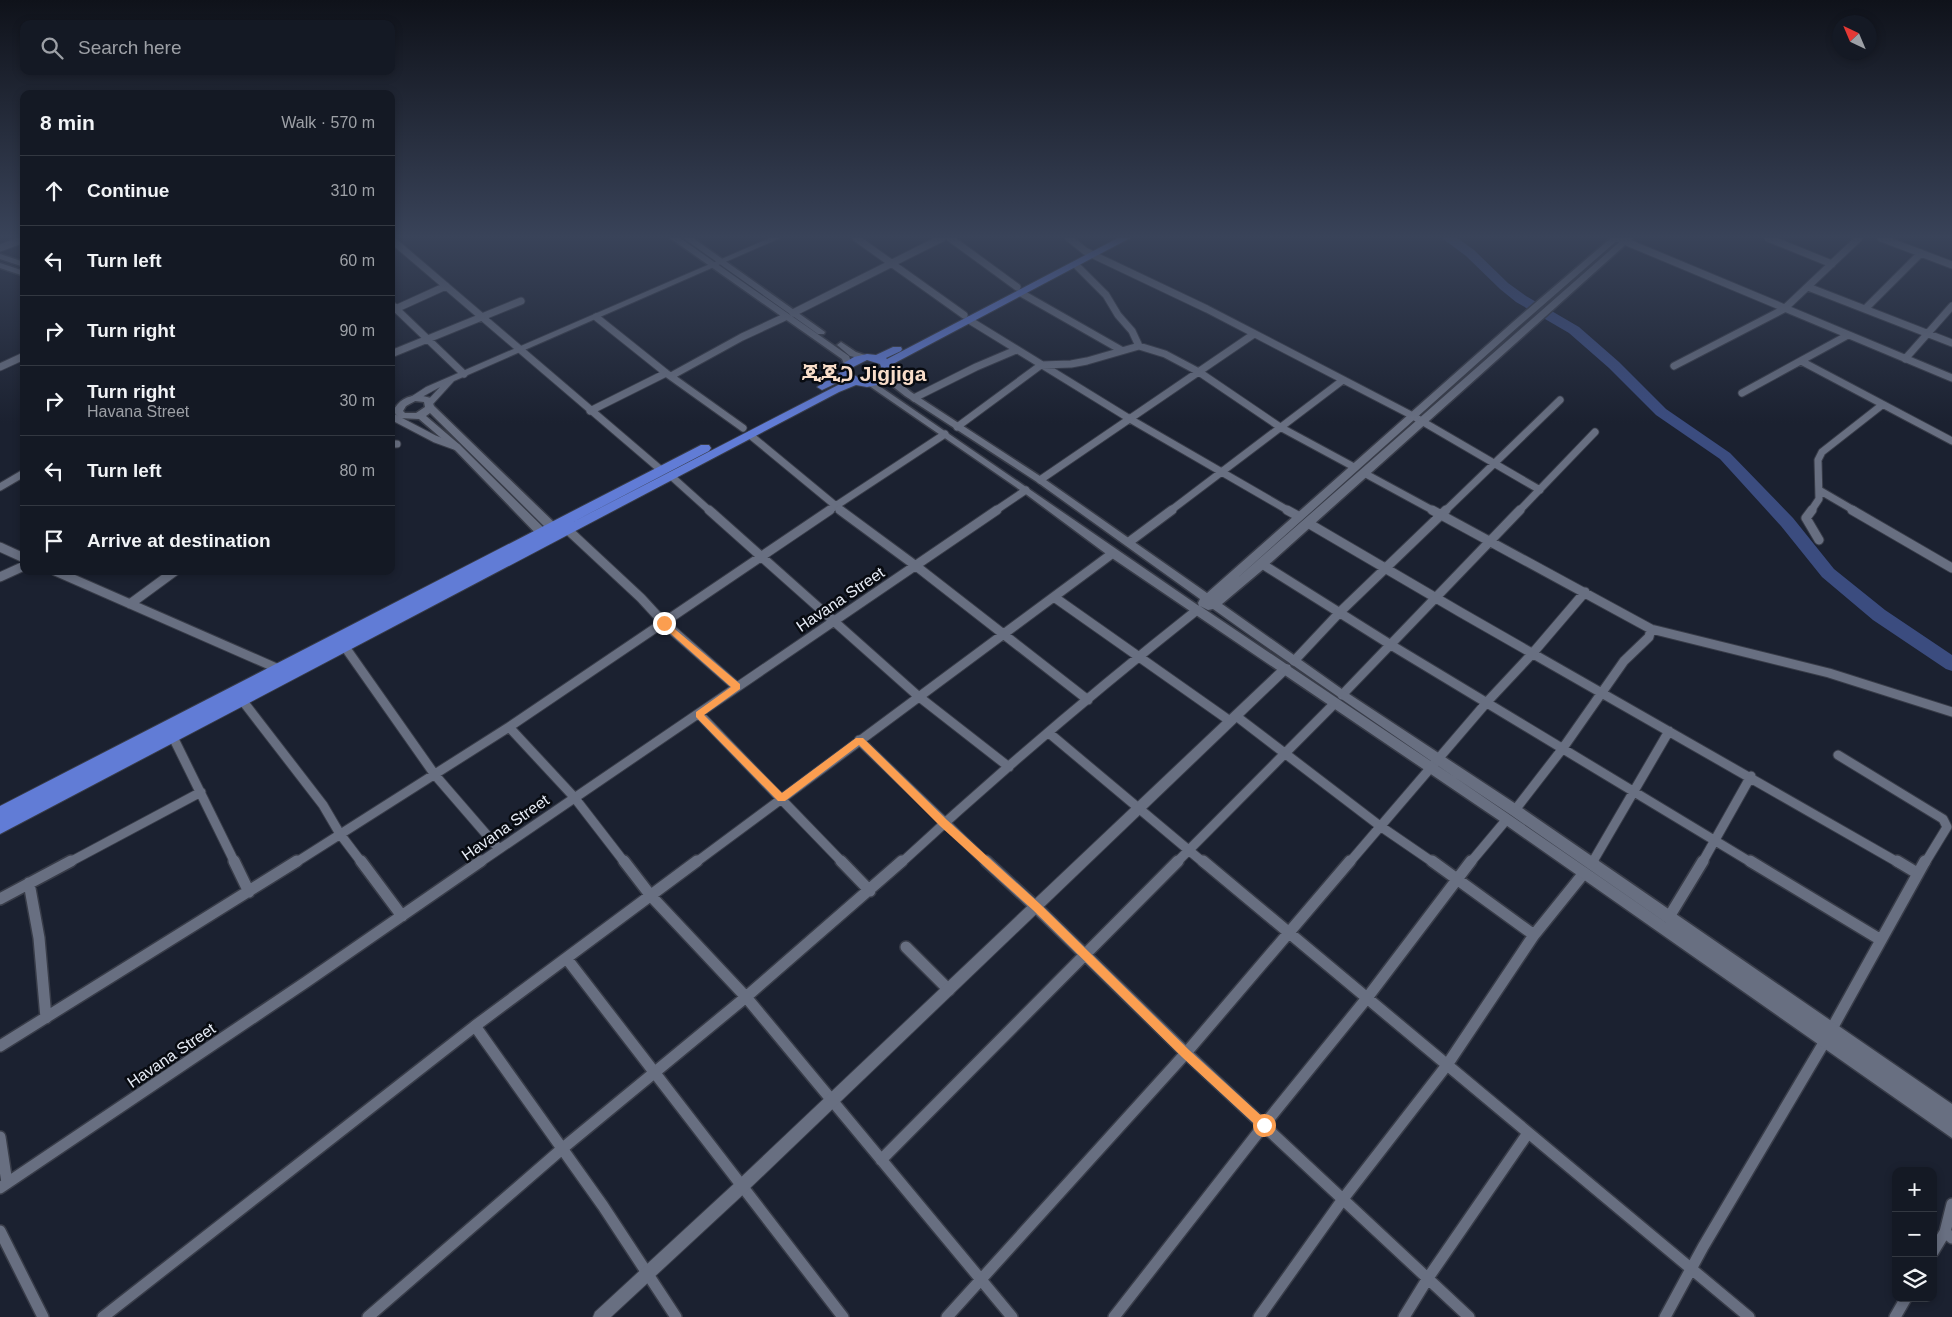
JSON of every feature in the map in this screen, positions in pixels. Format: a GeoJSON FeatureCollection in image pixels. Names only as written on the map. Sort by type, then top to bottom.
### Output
{"type":"FeatureCollection","features":[{"type":"Feature","properties":{"kind":"highway"},"geometry":{"type":"LineString","coordinates":[[0,827],[292,675],[666,473],[746,432],[850,373],[858,359],[880,363],[1001,299]]}},
{"type":"Feature","properties":{"kind":"highway"},"geometry":{"type":"LineString","coordinates":[[850,373],[869,383],[883,378],[880,363]]}},
{"type":"Feature","properties":{"kind":"highway"},"geometry":{"type":"LineString","coordinates":[[0,813],[278,669],[554,533]]}},
{"type":"Feature","properties":{"kind":"main road"},"geometry":{"type":"LineString","coordinates":[[765,299],[853,354],[880,363],[894,383],[914,398],[1040,480],[1129,542],[1210,601],[1290,664],[1588,868],[1825,1042],[1952,1130]]}},
{"type":"Feature","properties":{"kind":"main road"},"geometry":{"type":"LineString","coordinates":[[769,299],[846,358],[850,373]]}},
{"type":"Feature","properties":{"kind":"main road"},"geometry":{"type":"LineString","coordinates":[[1197,610],[1262,564],[1364,473],[1417,418],[1544,299]]}},
{"type":"Feature","properties":{"kind":"main road"},"geometry":{"type":"LineString","coordinates":[[1210,601],[1298,516],[1354,468],[1526,329],[1559,299]]}},
{"type":"Feature","properties":{"kind":"main road"},"geometry":{"type":"LineString","coordinates":[[869,383],[1197,610],[1290,664]]}},
{"type":"Feature","properties":{"kind":"main road"},"geometry":{"type":"LineString","coordinates":[[395,402],[420,398],[430,404],[554,533]]}},
{"type":"Feature","properties":{"kind":"main road"},"geometry":{"type":"LineString","coordinates":[[395,413],[408,401]]}},
{"type":"Feature","properties":{"kind":"main road"},"geometry":{"type":"LineString","coordinates":[[395,414],[410,417],[420,415],[430,404]]}},
{"type":"Feature","properties":{"kind":"main road"},"geometry":{"type":"LineString","coordinates":[[420,415],[554,533]]}},
{"type":"Feature","properties":{"kind":"main road"},"geometry":{"type":"LineString","coordinates":[[1588,868],[1669,917],[1952,1113]]}},
{"type":"Feature","properties":{"kind":"street"},"geometry":{"type":"LineString","coordinates":[[395,307],[414,299]]}},
{"type":"Feature","properties":{"kind":"street"},"geometry":{"type":"LineString","coordinates":[[462,299],[590,411],[666,473],[760,557],[835,620],[918,696],[1009,767]]}},
{"type":"Feature","properties":{"kind":"street"},"geometry":{"type":"LineString","coordinates":[[408,401],[429,389],[637,299]]}},
{"type":"Feature","properties":{"kind":"street"},"geometry":{"type":"LineString","coordinates":[[590,411],[668,375],[820,299]]}},
{"type":"Feature","properties":{"kind":"street"},"geometry":{"type":"LineString","coordinates":[[942,299],[1016,350],[1130,420],[1298,516]]}},
{"type":"Feature","properties":{"kind":"street"},"geometry":{"type":"LineString","coordinates":[[1035,299],[1121,350]]}},
{"type":"Feature","properties":{"kind":"street"},"geometry":{"type":"LineString","coordinates":[[1109,299],[1118,315],[1132,331],[1139,346]]}},
{"type":"Feature","properties":{"kind":"street"},"geometry":{"type":"LineString","coordinates":[[1187,299],[1417,418],[1492,464],[1540,490]]}},
{"type":"Feature","properties":{"kind":"street"},"geometry":{"type":"LineString","coordinates":[[1762,299],[1952,378]]}},
{"type":"Feature","properties":{"kind":"street"},"geometry":{"type":"LineString","coordinates":[[1674,366],[1784,309],[1794,299]]}},
{"type":"Feature","properties":{"kind":"street"},"geometry":{"type":"LineString","coordinates":[[1840,299],[1952,343]]}},
{"type":"Feature","properties":{"kind":"street"},"geometry":{"type":"LineString","coordinates":[[1865,309],[1875,299]]}},
{"type":"Feature","properties":{"kind":"street"},"geometry":{"type":"LineString","coordinates":[[395,352],[521,301]]}},
{"type":"Feature","properties":{"kind":"street"},"geometry":{"type":"LineString","coordinates":[[1905,359],[1952,306]]}},
{"type":"Feature","properties":{"kind":"street"},"geometry":{"type":"LineString","coordinates":[[395,310],[429,339],[464,374]]}},
{"type":"Feature","properties":{"kind":"street"},"geometry":{"type":"LineString","coordinates":[[596,317],[668,375],[746,432],[835,506],[916,566],[1088,700]]}},
{"type":"Feature","properties":{"kind":"street"},"geometry":{"type":"LineString","coordinates":[[1040,480],[1254,334]]}},
{"type":"Feature","properties":{"kind":"street"},"geometry":{"type":"LineString","coordinates":[[1742,394],[1848,335]]}},
{"type":"Feature","properties":{"kind":"street"},"geometry":{"type":"LineString","coordinates":[[957,427],[1041,365],[1079,363],[1139,346],[1164,354],[1198,372],[1280,427],[1354,468]]}},
{"type":"Feature","properties":{"kind":"street"},"geometry":{"type":"LineString","coordinates":[[914,398],[976,366],[1016,350]]}},
{"type":"Feature","properties":{"kind":"street"},"geometry":{"type":"LineString","coordinates":[[0,367],[20,358]]}},
{"type":"Feature","properties":{"kind":"street"},"geometry":{"type":"LineString","coordinates":[[1801,361],[1952,441]]}},
{"type":"Feature","properties":{"kind":"street"},"geometry":{"type":"LineString","coordinates":[[430,404],[453,379]]}},
{"type":"Feature","properties":{"kind":"street"},"geometry":{"type":"LineString","coordinates":[[1129,542],[1343,380]]}},
{"type":"Feature","properties":{"kind":"street"},"geometry":{"type":"LineString","coordinates":[[600,1317],[742,1186],[1036,907],[1290,664],[1340,612],[1560,400]]}},
{"type":"Feature","properties":{"kind":"street"},"geometry":{"type":"LineString","coordinates":[[1819,540],[1806,518],[1820,499],[1818,460],[1822,452],[1882,405]]}},
{"type":"Feature","properties":{"kind":"street"},"geometry":{"type":"LineString","coordinates":[[395,415],[435,439],[457,447]]}},
{"type":"Feature","properties":{"kind":"street"},"geometry":{"type":"LineString","coordinates":[[881,1160],[1339,699],[1595,432]]}},
{"type":"Feature","properties":{"kind":"street"},"geometry":{"type":"LineString","coordinates":[[0,1046],[435,775],[945,434]]}},
{"type":"Feature","properties":{"kind":"street"},"geometry":{"type":"LineString","coordinates":[[1364,473],[1651,629],[1829,673],[1952,712]]}},
{"type":"Feature","properties":{"kind":"street"},"geometry":{"type":"LineString","coordinates":[[0,487],[20,475]]}},
{"type":"Feature","properties":{"kind":"street","name":"Havana Street"},"geometry":{"type":"LineString","coordinates":[[4,1186],[1026,490]]}},
{"type":"Feature","properties":{"kind":"street"},"geometry":{"type":"LineString","coordinates":[[1819,490],[1952,568]]}},
{"type":"Feature","properties":{"kind":"street"},"geometry":{"type":"LineString","coordinates":[[1308,523],[1532,654],[1751,776],[1917,873]]}},
{"type":"Feature","properties":{"kind":"street"},"geometry":{"type":"LineString","coordinates":[[554,533],[634,591],[664,623],[737,687]]}},
{"type":"Feature","properties":{"kind":"street"},"geometry":{"type":"LineString","coordinates":[[0,547],[20,556]]}},
{"type":"Feature","properties":{"kind":"street"},"geometry":{"type":"LineString","coordinates":[[103,1317],[475,1026],[1113,553]]}},
{"type":"Feature","properties":{"kind":"street"},"geometry":{"type":"LineString","coordinates":[[1262,564],[1881,940]]}},
{"type":"Feature","properties":{"kind":"street"},"geometry":{"type":"LineString","coordinates":[[0,577],[20,568]]}},
{"type":"Feature","properties":{"kind":"street"},"geometry":{"type":"LineString","coordinates":[[64,575],[292,675]]}},
{"type":"Feature","properties":{"kind":"street"},"geometry":{"type":"LineString","coordinates":[[130,604],[170,575]]}},
{"type":"Feature","properties":{"kind":"street"},"geometry":{"type":"LineString","coordinates":[[947,1317],[980,1278],[1186,1053],[1380,826],[1436,764],[1487,702],[1532,654],[1585,592]]}},
{"type":"Feature","properties":{"kind":"street"},"geometry":{"type":"LineString","coordinates":[[1054,597],[1233,718],[1380,826],[1534,935]]}},
{"type":"Feature","properties":{"kind":"street"},"geometry":{"type":"LineString","coordinates":[[368,1317],[563,1148],[746,997],[870,891],[944,823],[1048,733],[1197,610]]}},
{"type":"Feature","properties":{"kind":"street"},"geometry":{"type":"LineString","coordinates":[[1114,1317],[1366,998],[1456,878],[1511,815],[1563,748],[1624,661],[1648,637],[1651,629]]}},
{"type":"Feature","properties":{"kind":"street"},"geometry":{"type":"LineString","coordinates":[[344,647],[435,775],[499,849]]}},
{"type":"Feature","properties":{"kind":"street"},"geometry":{"type":"LineString","coordinates":[[242,700],[323,805],[340,834],[402,916]]}},
{"type":"Feature","properties":{"kind":"street"},"geometry":{"type":"LineString","coordinates":[[699,714],[870,891]]}},
{"type":"Feature","properties":{"kind":"street"},"geometry":{"type":"LineString","coordinates":[[509,727],[574,797],[651,896],[746,997],[1012,1317]]}},
{"type":"Feature","properties":{"kind":"street"},"geometry":{"type":"LineString","coordinates":[[1259,1317],[1343,1199],[1447,1065],[1534,935],[1588,868],[1635,792],[1669,731]]}},
{"type":"Feature","properties":{"kind":"street"},"geometry":{"type":"LineString","coordinates":[[1048,733],[1749,1317]]}},
{"type":"Feature","properties":{"kind":"street"},"geometry":{"type":"LineString","coordinates":[[173,737],[249,892]]}},
{"type":"Feature","properties":{"kind":"street"},"geometry":{"type":"LineString","coordinates":[[860,740],[944,823],[1036,907],[1186,1053],[1468,1317]]}},
{"type":"Feature","properties":{"kind":"street"},"geometry":{"type":"LineString","coordinates":[[1665,1317],[1690,1268],[1825,1042],[1917,873],[1947,827],[1947,823],[1936,813],[1838,755]]}},
{"type":"Feature","properties":{"kind":"street"},"geometry":{"type":"LineString","coordinates":[[1669,917],[1716,840],[1751,776]]}},
{"type":"Feature","properties":{"kind":"street"},"geometry":{"type":"LineString","coordinates":[[0,899],[201,792]]}},
{"type":"Feature","properties":{"kind":"street"},"geometry":{"type":"LineString","coordinates":[[29,883],[39,938],[46,1018]]}},
{"type":"Feature","properties":{"kind":"street"},"geometry":{"type":"LineString","coordinates":[[906,947],[948,990]]}},
{"type":"Feature","properties":{"kind":"street"},"geometry":{"type":"LineString","coordinates":[[567,959],[843,1317]]}},
{"type":"Feature","properties":{"kind":"street"},"geometry":{"type":"LineString","coordinates":[[475,1026],[563,1148],[648,1272],[676,1317]]}},
{"type":"Feature","properties":{"kind":"street"},"geometry":{"type":"LineString","coordinates":[[1404,1317],[1428,1278],[1528,1133]]}},
{"type":"Feature","properties":{"kind":"street"},"geometry":{"type":"LineString","coordinates":[[0,1137],[4,1186]]}},
{"type":"Feature","properties":{"kind":"street"},"geometry":{"type":"LineString","coordinates":[[1937,1247],[1948,1235],[1952,1204]]}},
{"type":"Feature","properties":{"kind":"street"},"geometry":{"type":"LineString","coordinates":[[0,1231],[42,1317]]}},
{"type":"Feature","properties":{"kind":"street"},"geometry":{"type":"LineString","coordinates":[[1895,1317],[1904,1302]]}},
{"type":"Feature","properties":{"kind":"waterway"},"geometry":{"type":"LineString","coordinates":[[1522,299],[1574,330],[1614,365],[1661,412],[1725,456],[1787,522],[1828,573],[1879,615],[1952,664]]}},
{"type":"Feature","properties":{"kind":"district","name":"ጂጂጋ Jigjiga"},"geometry":{"type":"Point","coordinates":[864,374]}},
{"type":"Feature","properties":{"kind":"route"},"geometry":{"type":"LineString","coordinates":[[664,623],[737,687],[699,714],[782,799],[860,740],[944,823],[1036,907],[1186,1053],[1264,1125]]}}]}
